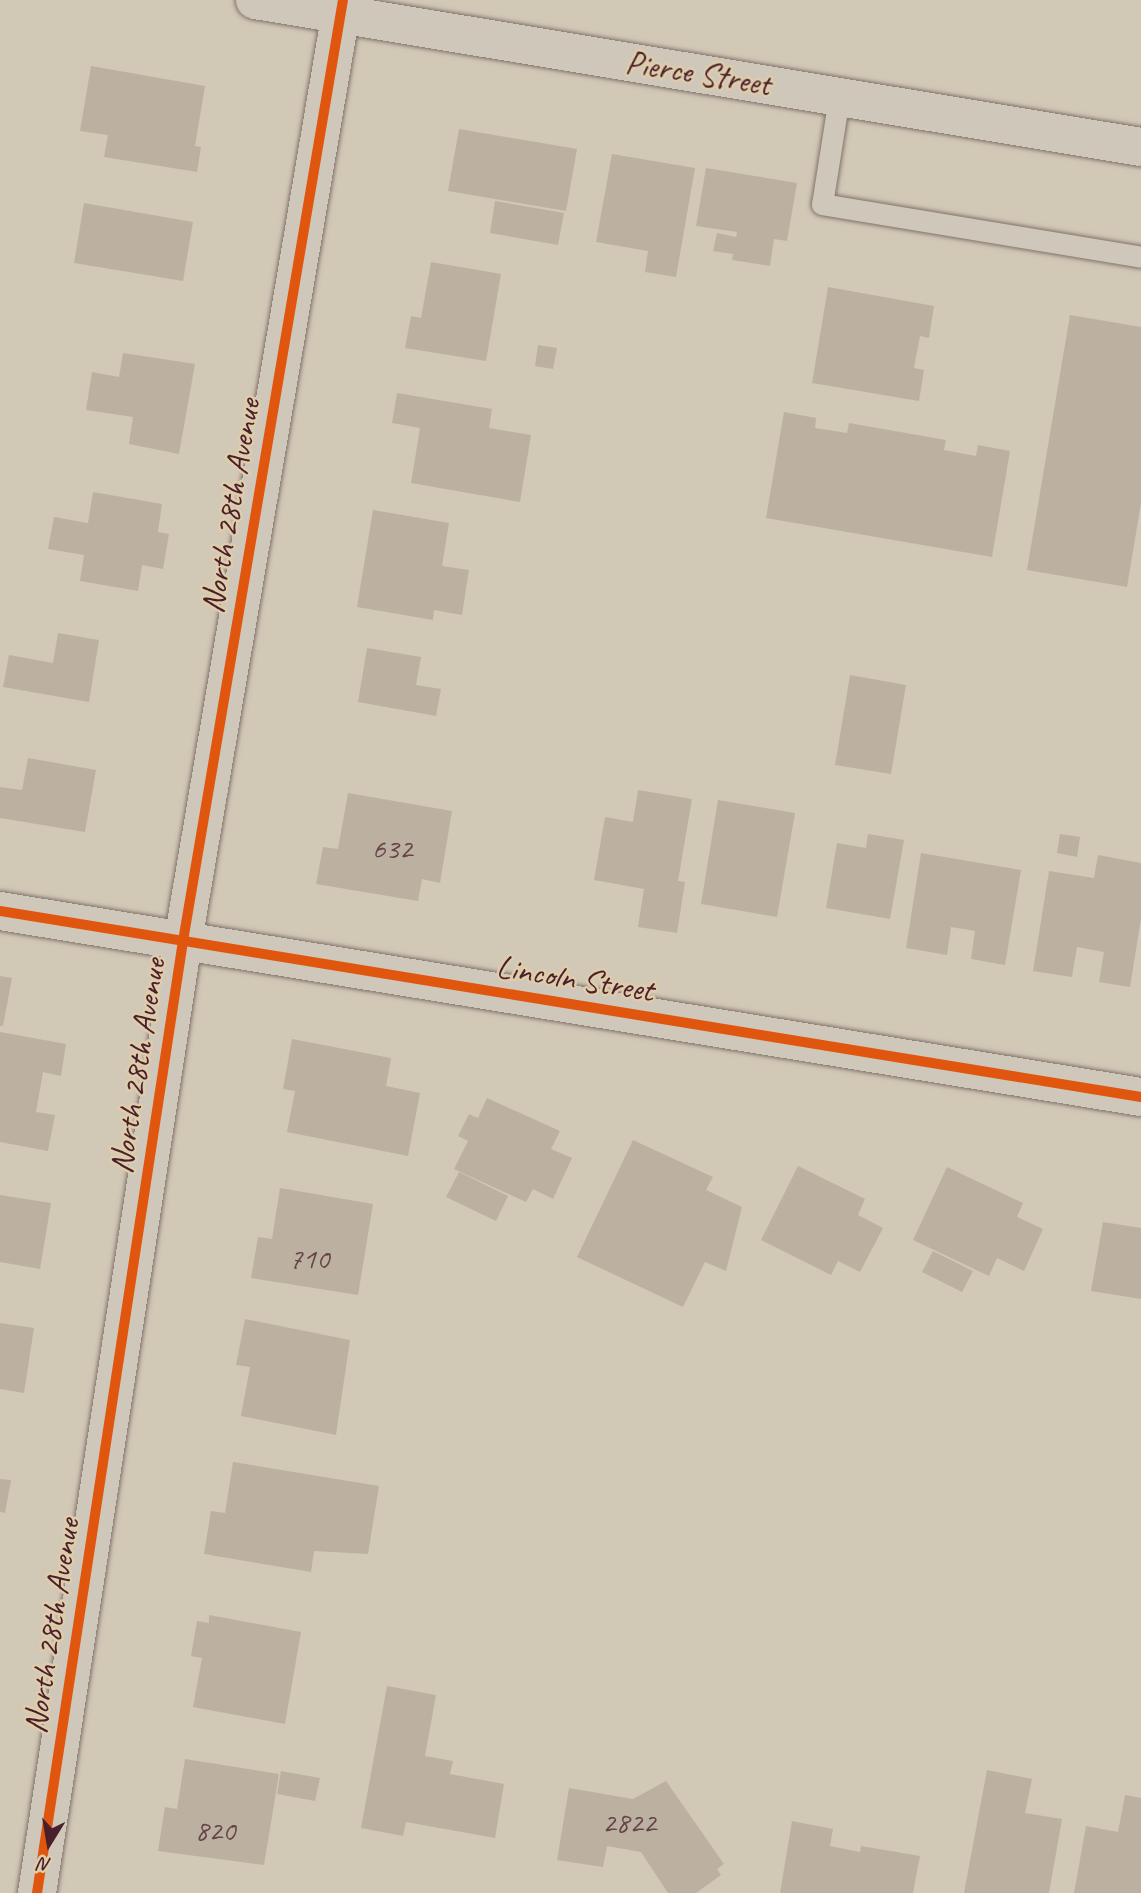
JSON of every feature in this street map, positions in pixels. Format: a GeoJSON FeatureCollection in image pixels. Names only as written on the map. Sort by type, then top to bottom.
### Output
{"type":"FeatureCollection","features":[{"type":"Feature","properties":{"kind":"street","name":"Pierce Street"},"geometry":{"type":"LineString","coordinates":[[255,0],[342,8],[839,97],[1141,147]]}},
{"type":"Feature","properties":{"kind":"street","name":"North 28th Avenue"},"geometry":{"type":"LineString","coordinates":[[37,1893],[183,942],[342,8]]}},
{"type":"Feature","properties":{"kind":"street","name":"Lincoln Street"},"geometry":{"type":"LineString","coordinates":[[0,911],[1141,1097]]}},
{"type":"Feature","properties":{"kind":"lane"},"geometry":{"type":"LineString","coordinates":[[839,97],[822,204],[1141,257]]}},
{"type":"Feature","properties":{"kind":"building"},"geometry":{"type":"Polygon","coordinates":[[[91,66],[205,86],[195,146],[201,147],[197,172],[104,157],[108,135],[80,131],[91,66]]]}},
{"type":"Feature","properties":{"kind":"building"},"geometry":{"type":"Polygon","coordinates":[[[459,129],[577,149],[566,211],[448,191],[459,129]]]}},
{"type":"Feature","properties":{"kind":"building"},"geometry":{"type":"Polygon","coordinates":[[[612,154],[695,168],[676,277],[645,272],[648,251],[596,242],[612,154]]]}},
{"type":"Feature","properties":{"kind":"building"},"geometry":{"type":"Polygon","coordinates":[[[706,168],[797,183],[787,241],[774,239],[770,266],[732,260],[733,254],[713,251],[717,233],[736,237],[737,232],[696,226],[706,168]]]}},
{"type":"Feature","properties":{"kind":"building"},"geometry":{"type":"Polygon","coordinates":[[[495,201],[564,213],[558,245],[490,233],[495,201]]]}},
{"type":"Feature","properties":{"kind":"building"},"geometry":{"type":"Polygon","coordinates":[[[84,203],[193,222],[183,281],[74,263],[84,203]]]}},
{"type":"Feature","properties":{"kind":"building"},"geometry":{"type":"Polygon","coordinates":[[[431,262],[501,274],[486,361],[405,348],[411,316],[421,318],[431,262]]]}},
{"type":"Feature","properties":{"kind":"building"},"geometry":{"type":"Polygon","coordinates":[[[828,287],[934,306],[929,338],[920,336],[914,368],[924,370],[919,401],[812,383],[828,287]]]}},
{"type":"Feature","properties":{"kind":"building"},"geometry":{"type":"Polygon","coordinates":[[[1070,315],[1141,327],[1141,503],[1127,587],[1027,570],[1070,315]]]}},
{"type":"Feature","properties":{"kind":"building"},"geometry":{"type":"Polygon","coordinates":[[[538,345],[557,348],[553,369],[535,366],[538,345]]]}},
{"type":"Feature","properties":{"kind":"building"},"geometry":{"type":"Polygon","coordinates":[[[123,353],[195,364],[179,454],[129,444],[133,417],[86,410],[92,372],[119,377],[123,353]]]}},
{"type":"Feature","properties":{"kind":"building"},"geometry":{"type":"Polygon","coordinates":[[[397,393],[492,409],[489,428],[531,435],[520,502],[411,483],[420,428],[392,423],[397,393]]]}},
{"type":"Feature","properties":{"kind":"building"},"geometry":{"type":"Polygon","coordinates":[[[784,412],[816,418],[815,428],[847,433],[849,423],[946,440],[944,450],[976,456],[978,445],[1010,451],[992,557],[766,518],[784,412]]]}},
{"type":"Feature","properties":{"kind":"building"},"geometry":{"type":"Polygon","coordinates":[[[93,492],[162,504],[158,532],[169,534],[163,569],[142,565],[138,591],[80,581],[84,555],[48,549],[54,517],[88,523],[93,492]]]}},
{"type":"Feature","properties":{"kind":"building"},"geometry":{"type":"Polygon","coordinates":[[[373,510],[449,523],[442,566],[469,570],[462,615],[434,610],[433,620],[357,607],[373,510]]]}},
{"type":"Feature","properties":{"kind":"building"},"geometry":{"type":"Polygon","coordinates":[[[58,633],[99,640],[89,702],[3,687],[9,655],[53,663],[58,633]]]}},
{"type":"Feature","properties":{"kind":"building"},"geometry":{"type":"Polygon","coordinates":[[[367,648],[421,657],[416,685],[441,689],[436,716],[358,702],[367,648]]]}},
{"type":"Feature","properties":{"kind":"building"},"geometry":{"type":"Polygon","coordinates":[[[850,675],[906,685],[891,774],[835,765],[850,675]]]}},
{"type":"Feature","properties":{"kind":"building"},"geometry":{"type":"Polygon","coordinates":[[[28,758],[96,770],[85,832],[0,818],[0,787],[22,790],[28,758]]]}},
{"type":"Feature","properties":{"kind":"building"},"geometry":{"type":"Polygon","coordinates":[[[638,790],[692,799],[678,881],[685,882],[677,933],[638,927],[644,889],[594,880],[605,817],[633,822],[638,790]]]}},
{"type":"Feature","properties":{"kind":"building"},"geometry":{"type":"Polygon","coordinates":[[[348,793],[452,811],[440,883],[422,879],[418,901],[316,884],[323,847],[338,849],[348,793]]]}},
{"type":"Feature","properties":{"kind":"building"},"geometry":{"type":"Polygon","coordinates":[[[718,800],[795,813],[777,917],[701,904],[718,800]]]}},
{"type":"Feature","properties":{"kind":"building"},"geometry":{"type":"Polygon","coordinates":[[[868,834],[904,840],[890,919],[826,908],[837,843],[866,848],[868,834]]]}},
{"type":"Feature","properties":{"kind":"building"},"geometry":{"type":"Polygon","coordinates":[[[1060,834],[1080,837],[1077,857],[1057,853],[1060,834]]]}},
{"type":"Feature","properties":{"kind":"building"},"geometry":{"type":"Polygon","coordinates":[[[921,853],[1021,870],[1005,965],[971,959],[975,931],[951,927],[947,955],[906,948],[921,853]]]}},
{"type":"Feature","properties":{"kind":"building"},"geometry":{"type":"Polygon","coordinates":[[[1098,855],[1141,863],[1141,919],[1130,987],[1099,982],[1104,952],[1077,947],[1072,977],[1033,971],[1049,871],[1094,878],[1098,855]]]}},
{"type":"Feature","properties":{"kind":"building"},"geometry":{"type":"Polygon","coordinates":[[[0,976],[12,978],[3,1026],[0,1026],[0,976]]]}},
{"type":"Feature","properties":{"kind":"building"},"geometry":{"type":"Polygon","coordinates":[[[0,1032],[66,1044],[61,1076],[43,1072],[36,1112],[55,1115],[48,1151],[0,1142],[0,1032]]]}},
{"type":"Feature","properties":{"kind":"building"},"geometry":{"type":"Polygon","coordinates":[[[292,1039],[391,1058],[386,1086],[420,1093],[408,1156],[287,1132],[295,1091],[283,1089],[292,1039]]]}},
{"type":"Feature","properties":{"kind":"building"},"geometry":{"type":"Polygon","coordinates":[[[487,1098],[560,1131],[551,1149],[572,1158],[553,1199],[533,1189],[526,1202],[454,1169],[468,1141],[458,1136],[469,1114],[478,1118],[487,1098]]]}},
{"type":"Feature","properties":{"kind":"building"},"geometry":{"type":"Polygon","coordinates":[[[633,1140],[713,1177],[706,1190],[742,1207],[726,1271],[705,1262],[683,1307],[577,1257],[633,1140]]]}},
{"type":"Feature","properties":{"kind":"building"},"geometry":{"type":"Polygon","coordinates":[[[798,1166],[865,1199],[858,1215],[883,1228],[860,1272],[838,1261],[831,1275],[761,1240],[798,1166]]]}},
{"type":"Feature","properties":{"kind":"building"},"geometry":{"type":"Polygon","coordinates":[[[947,1167],[1023,1203],[1017,1217],[1043,1229],[1024,1271],[997,1258],[989,1276],[913,1240],[947,1167]]]}},
{"type":"Feature","properties":{"kind":"building"},"geometry":{"type":"Polygon","coordinates":[[[459,1172],[508,1196],[496,1221],[446,1197],[459,1172]]]}},
{"type":"Feature","properties":{"kind":"building"},"geometry":{"type":"Polygon","coordinates":[[[280,1188],[373,1204],[358,1295],[251,1278],[258,1237],[272,1239],[280,1188]]]}},
{"type":"Feature","properties":{"kind":"building"},"geometry":{"type":"Polygon","coordinates":[[[0,1195],[51,1203],[40,1269],[0,1262],[0,1195]]]}},
{"type":"Feature","properties":{"kind":"building"},"geometry":{"type":"Polygon","coordinates":[[[1103,1222],[1141,1228],[1141,1299],[1091,1291],[1103,1222]]]}},
{"type":"Feature","properties":{"kind":"building"},"geometry":{"type":"Polygon","coordinates":[[[933,1251],[973,1271],[962,1292],[922,1272],[933,1251]]]}},
{"type":"Feature","properties":{"kind":"building"},"geometry":{"type":"Polygon","coordinates":[[[245,1319],[350,1340],[336,1435],[241,1416],[250,1367],[236,1365],[245,1319]]]}},
{"type":"Feature","properties":{"kind":"building"},"geometry":{"type":"Polygon","coordinates":[[[0,1323],[34,1328],[24,1393],[0,1389],[0,1323]]]}},
{"type":"Feature","properties":{"kind":"building"},"geometry":{"type":"Polygon","coordinates":[[[233,1462],[379,1486],[368,1554],[314,1551],[311,1572],[204,1554],[211,1511],[225,1513],[233,1462]]]}},
{"type":"Feature","properties":{"kind":"building"},"geometry":{"type":"Polygon","coordinates":[[[0,1479],[11,1480],[5,1513],[0,1512],[0,1479]]]}},
{"type":"Feature","properties":{"kind":"building"},"geometry":{"type":"Polygon","coordinates":[[[209,1615],[301,1632],[285,1724],[193,1707],[202,1658],[191,1656],[197,1621],[209,1623],[209,1615]]]}},
{"type":"Feature","properties":{"kind":"building"},"geometry":{"type":"Polygon","coordinates":[[[387,1686],[436,1695],[425,1756],[453,1761],[450,1774],[504,1784],[495,1838],[406,1822],[403,1836],[361,1828],[387,1686]]]}},
{"type":"Feature","properties":{"kind":"building"},"geometry":{"type":"Polygon","coordinates":[[[185,1759],[279,1774],[264,1865],[158,1851],[165,1807],[177,1809],[185,1759]]]}},
{"type":"Feature","properties":{"kind":"building"},"geometry":{"type":"Polygon","coordinates":[[[987,1770],[1032,1779],[1025,1813],[1062,1819],[1049,1893],[964,1893],[987,1770]]]}},
{"type":"Feature","properties":{"kind":"building"},"geometry":{"type":"Polygon","coordinates":[[[281,1771],[320,1778],[315,1801],[277,1794],[281,1771]]]}},
{"type":"Feature","properties":{"kind":"building"},"geometry":{"type":"Polygon","coordinates":[[[666,1781],[724,1864],[717,1869],[721,1875],[696,1893],[668,1893],[641,1852],[607,1846],[603,1867],[557,1860],[569,1788],[633,1799],[666,1781]]]}},
{"type":"Feature","properties":{"kind":"building"},"geometry":{"type":"Polygon","coordinates":[[[1125,1795],[1141,1798],[1141,1893],[1074,1893],[1086,1826],[1118,1832],[1125,1795]]]}},
{"type":"Feature","properties":{"kind":"building"},"geometry":{"type":"Polygon","coordinates":[[[792,1821],[833,1829],[830,1846],[860,1852],[861,1846],[920,1856],[913,1893],[780,1893],[792,1821]]]}},
{"type":"Feature","properties":{"kind":"cycle path"},"geometry":{"type":"LineString","coordinates":[[37,1893],[183,941],[343,0]]}},
{"type":"Feature","properties":{"kind":"cycle path"},"geometry":{"type":"LineString","coordinates":[[0,911],[1141,1097]]}}]}
